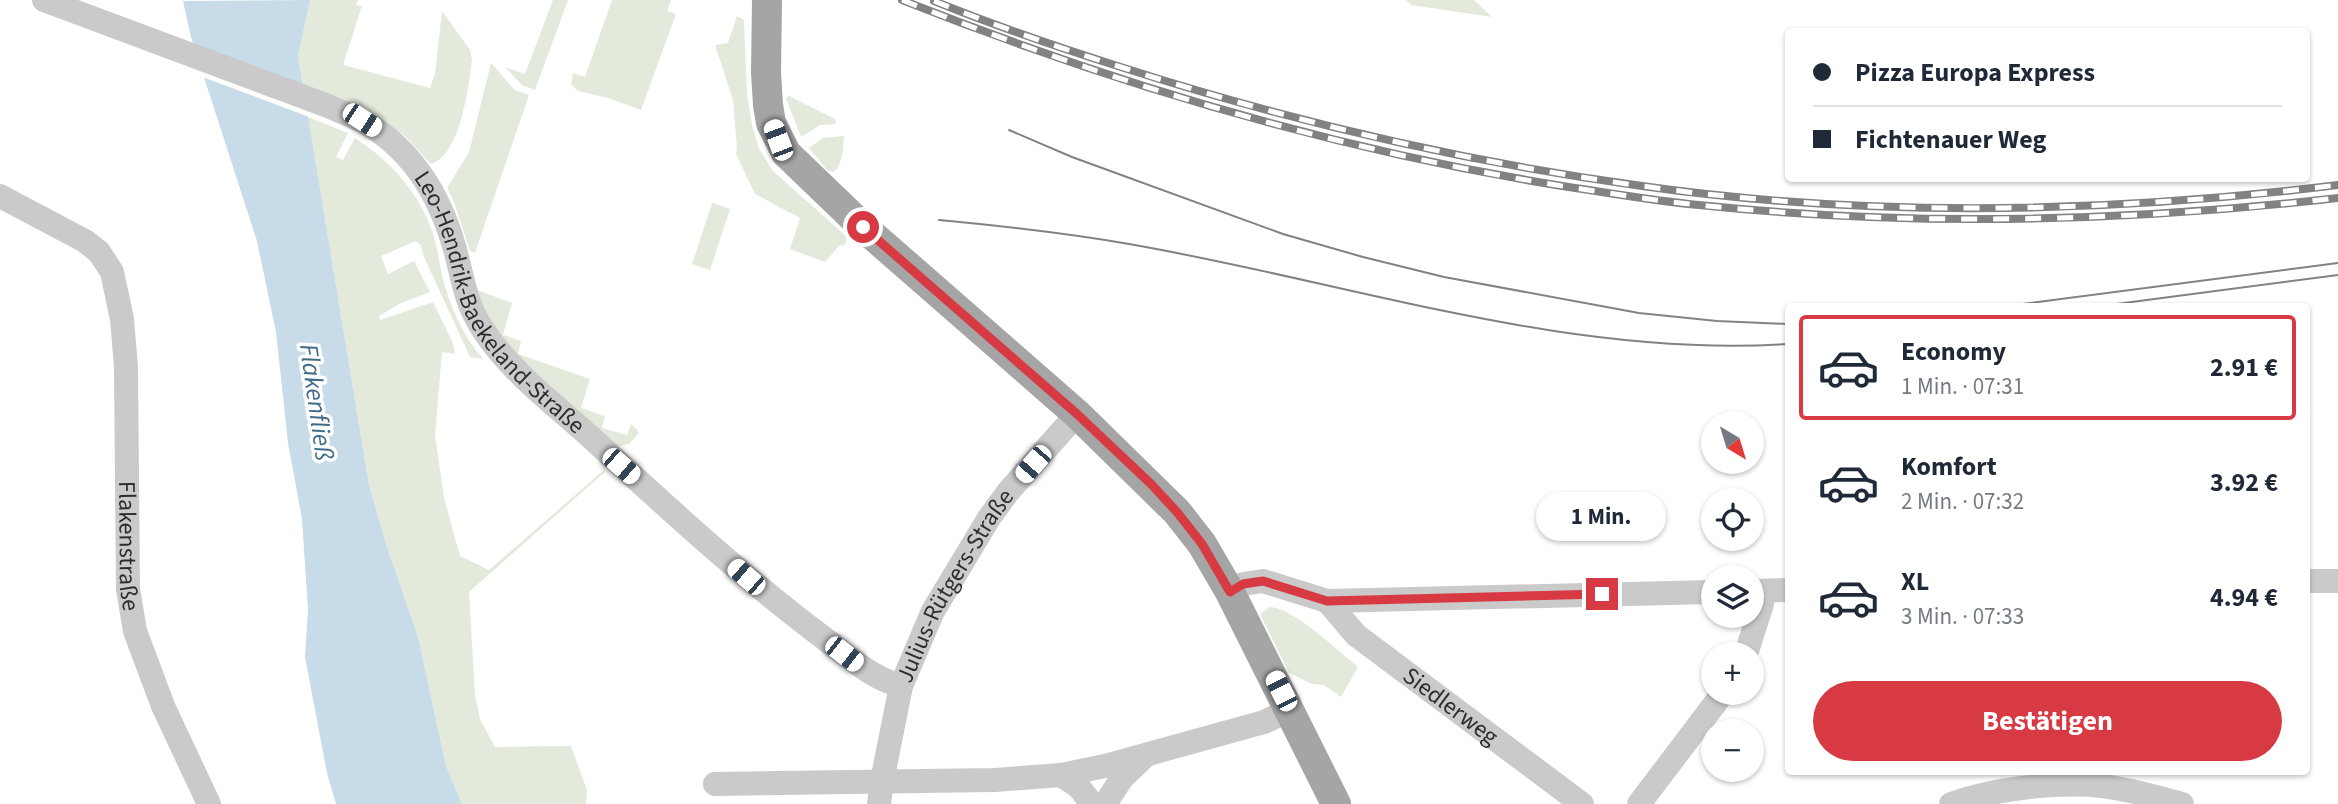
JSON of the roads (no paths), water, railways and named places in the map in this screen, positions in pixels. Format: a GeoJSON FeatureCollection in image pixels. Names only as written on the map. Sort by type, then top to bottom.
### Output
{"type":"FeatureCollection","features":[{"type":"Feature","properties":{"kind":"main road"},"geometry":{"type":"LineString","coordinates":[[767,0],[768,105],[771,123],[786,153],[863,227],[1077,414],[1177,512],[1202,544],[1230,592],[1336,804]]}},
{"type":"Feature","properties":{"kind":"street","name":"Leo-Hendrik-Baekeland-Straße"},"geometry":{"type":"LineString","coordinates":[[44,0],[328,106],[362,120],[388,138],[413,163],[442,208],[464,293],[474,316],[508,361],[621,466],[779,605],[873,676],[901,686]]}},
{"type":"Feature","properties":{"kind":"street","name":"Flakenstraße"},"geometry":{"type":"LineString","coordinates":[[0,196],[85,241],[100,252],[112,272],[122,319],[126,367],[128,589],[135,631],[163,706],[209,804]]}},
{"type":"Feature","properties":{"kind":"street","name":"Julius-Rütgers-Straße"},"geometry":{"type":"LineString","coordinates":[[880,792],[901,686],[933,611],[989,518],[1008,492],[1077,414]]}},
{"type":"Feature","properties":{"kind":"street"},"geometry":{"type":"LineString","coordinates":[[1230,592],[1243,584],[1263,581],[1327,601],[1701,592]]}},
{"type":"Feature","properties":{"kind":"street"},"geometry":{"type":"LineString","coordinates":[[2310,581],[2338,581]]}},
{"type":"Feature","properties":{"kind":"street"},"geometry":{"type":"LineString","coordinates":[[1764,591],[1785,590]]}},
{"type":"Feature","properties":{"kind":"street","name":"Siedlerweg"},"geometry":{"type":"LineString","coordinates":[[1327,601],[1356,635],[1582,804]]}},
{"type":"Feature","properties":{"kind":"street"},"geometry":{"type":"LineString","coordinates":[[1639,804],[1714,705]]}},
{"type":"Feature","properties":{"kind":"street"},"geometry":{"type":"LineString","coordinates":[[715,784],[880,792],[1061,775],[1146,755],[1264,722],[1290,710]]}},
{"type":"Feature","properties":{"kind":"street"},"geometry":{"type":"LineString","coordinates":[[1105,804],[1122,778],[1146,755]]}},
{"type":"Feature","properties":{"kind":"street"},"geometry":{"type":"LineString","coordinates":[[1061,775],[1079,787],[1092,804]]}},
{"type":"Feature","properties":{"kind":"street"},"geometry":{"type":"LineString","coordinates":[[1951,804],[2000,791],[2052,786],[2101,786],[2182,804]]}},
{"type":"Feature","properties":{"kind":"water","name":"Flakenfließ"},"geometry":{"type":"Polygon","coordinates":[[[310,0],[298,56],[369,485],[418,637],[446,766],[462,804],[336,804],[327,773],[305,657],[308,609],[302,519],[288,443],[276,332],[257,241],[191,37],[183,1],[310,0]]]}},
{"type":"Feature","properties":{"kind":"tram line"},"geometry":{"type":"LineString","coordinates":[[1009,130],[1072,157],[1283,234],[1363,257],[1444,277],[1639,313],[1717,321],[1785,324]]}},
{"type":"Feature","properties":{"kind":"tram line"},"geometry":{"type":"LineString","coordinates":[[939,220],[1129,244],[1539,329],[1621,340],[1704,345],[1785,344]]}},
{"type":"Feature","properties":{"kind":"tram line"},"geometry":{"type":"LineString","coordinates":[[2030,303],[2338,263]]}},
{"type":"Feature","properties":{"kind":"tram line"},"geometry":{"type":"LineString","coordinates":[[2124,303],[2338,275]]}},
{"type":"Feature","properties":{"kind":"railway"},"geometry":{"type":"LineString","coordinates":[[902,0],[1066,61],[1233,113],[1403,156],[1488,173],[1652,199],[1858,217],[2019,219],[2179,212],[2338,198]]}},
{"type":"Feature","properties":{"kind":"railway"},"geometry":{"type":"LineString","coordinates":[[934,1],[1100,60],[1188,88],[1316,123],[1511,165],[1642,186],[1815,203],[1990,208],[2165,201],[2338,185]]}}]}
